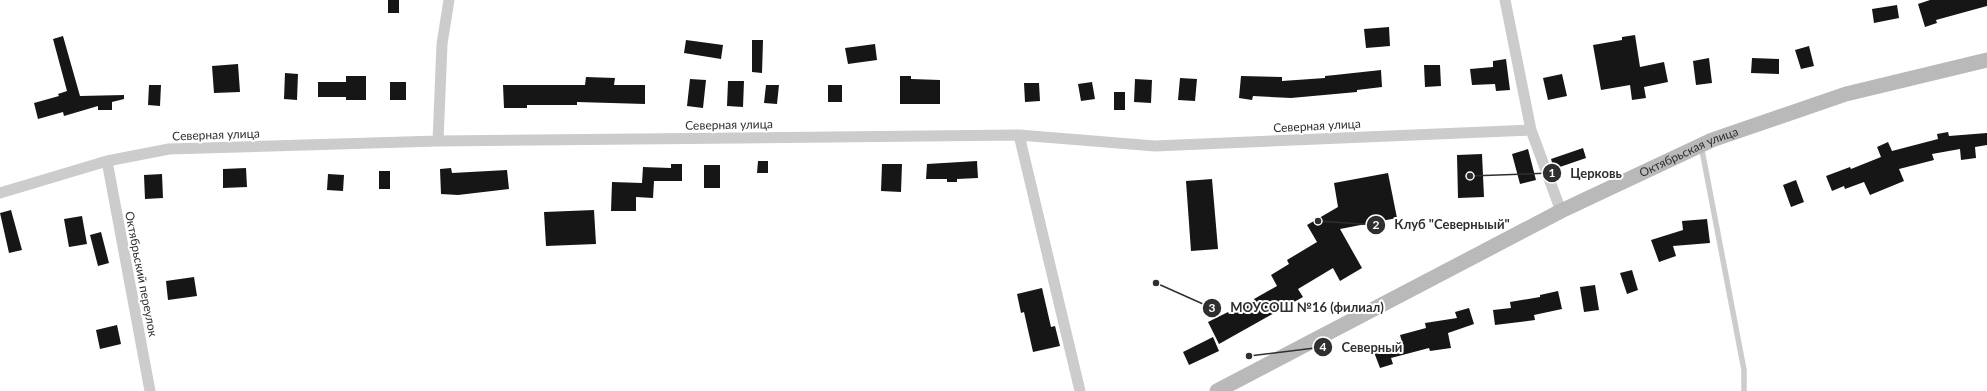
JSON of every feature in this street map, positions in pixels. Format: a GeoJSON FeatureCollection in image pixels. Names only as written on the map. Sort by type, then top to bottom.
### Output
{"type":"FeatureCollection","features":[{"type":"Feature","properties":{"kind":"street"},"geometry":{"type":"LineString","coordinates":[[438,141],[442,44],[449,0]]}},
{"type":"Feature","properties":{"kind":"street"},"geometry":{"type":"LineString","coordinates":[[1505,0],[1531,130],[1561,211]]}},
{"type":"Feature","properties":{"kind":"street","name":"Октябрьская улица"},"geometry":{"type":"LineString","coordinates":[[1217,391],[1561,211],[1701,146],[1846,94],[1987,60]]}},
{"type":"Feature","properties":{"kind":"street","name":"Северная улица"},"geometry":{"type":"LineString","coordinates":[[0,193],[107,161],[169,149],[438,141],[1019,135],[1155,146],[1531,130]]}},
{"type":"Feature","properties":{"kind":"street"},"geometry":{"type":"LineString","coordinates":[[1019,135],[1080,391]]}},
{"type":"Feature","properties":{"kind":"street","name":"Октябрьский переулок"},"geometry":{"type":"LineString","coordinates":[[107,161],[150,391]]}},
{"type":"Feature","properties":{"kind":"lane"},"geometry":{"type":"LineString","coordinates":[[1701,146],[1744,370],[1744,391]]}},
{"type":"Feature","properties":{"kind":"building"},"geometry":{"type":"Polygon","coordinates":[[[388,0],[399,0],[399,13],[388,13],[388,0]]]}},
{"type":"Feature","properties":{"kind":"building"},"geometry":{"type":"Polygon","coordinates":[[[1930,0],[1987,0],[1987,6],[1936,20],[1937,23],[1925,27],[1918,4],[1930,0]]]}},
{"type":"Feature","properties":{"kind":"building"},"geometry":{"type":"Polygon","coordinates":[[[1897,5],[1899,18],[1874,23],[1872,9],[1897,5]]]}},
{"type":"Feature","properties":{"kind":"building"},"geometry":{"type":"Polygon","coordinates":[[[1389,27],[1390,46],[1366,48],[1364,29],[1389,27]]]}},
{"type":"Feature","properties":{"kind":"building"},"geometry":{"type":"Polygon","coordinates":[[[1635,35],[1640,67],[1664,62],[1668,82],[1644,87],[1646,98],[1632,100],[1630,85],[1601,90],[1593,45],[1622,40],[1622,37],[1635,35]]]}},
{"type":"Feature","properties":{"kind":"building"},"geometry":{"type":"Polygon","coordinates":[[[63,36],[80,96],[124,95],[124,99],[112,102],[112,110],[98,110],[98,106],[64,116],[63,112],[38,119],[34,103],[59,96],[58,94],[67,91],[53,39],[63,36]]]}},
{"type":"Feature","properties":{"kind":"building"},"geometry":{"type":"Polygon","coordinates":[[[686,40],[723,45],[721,59],[684,53],[686,40]]]}},
{"type":"Feature","properties":{"kind":"building"},"geometry":{"type":"Polygon","coordinates":[[[752,40],[763,40],[762,73],[752,72],[752,40]]]}},
{"type":"Feature","properties":{"kind":"building"},"geometry":{"type":"Polygon","coordinates":[[[875,44],[877,60],[848,64],[845,48],[875,44]]]}},
{"type":"Feature","properties":{"kind":"building"},"geometry":{"type":"Polygon","coordinates":[[[1809,46],[1814,66],[1801,69],[1795,50],[1809,46]]]}},
{"type":"Feature","properties":{"kind":"building"},"geometry":{"type":"Polygon","coordinates":[[[1709,58],[1712,83],[1696,85],[1693,61],[1709,58]]]}},
{"type":"Feature","properties":{"kind":"building"},"geometry":{"type":"Polygon","coordinates":[[[1752,58],[1779,59],[1779,74],[1751,73],[1752,58]]]}},
{"type":"Feature","properties":{"kind":"building"},"geometry":{"type":"Polygon","coordinates":[[[1506,59],[1510,90],[1496,91],[1495,84],[1472,85],[1470,69],[1493,67],[1493,61],[1506,59]]]}},
{"type":"Feature","properties":{"kind":"building"},"geometry":{"type":"Polygon","coordinates":[[[238,64],[240,92],[214,93],[212,66],[238,64]]]}},
{"type":"Feature","properties":{"kind":"building"},"geometry":{"type":"Polygon","coordinates":[[[1424,65],[1440,65],[1441,86],[1425,87],[1424,65]]]}},
{"type":"Feature","properties":{"kind":"building"},"geometry":{"type":"Polygon","coordinates":[[[1381,70],[1382,87],[1357,90],[1357,92],[1291,98],[1253,96],[1252,100],[1239,98],[1241,76],[1282,77],[1282,81],[1325,78],[1325,76],[1381,70]]]}},
{"type":"Feature","properties":{"kind":"building"},"geometry":{"type":"Polygon","coordinates":[[[285,73],[298,74],[297,100],[284,99],[285,73]]]}},
{"type":"Feature","properties":{"kind":"building"},"geometry":{"type":"Polygon","coordinates":[[[1562,74],[1567,96],[1548,100],[1543,78],[1562,74]]]}},
{"type":"Feature","properties":{"kind":"building"},"geometry":{"type":"Polygon","coordinates":[[[346,76],[366,76],[366,100],[346,100],[346,97],[318,97],[318,82],[346,82],[346,76]]]}},
{"type":"Feature","properties":{"kind":"building"},"geometry":{"type":"Polygon","coordinates":[[[900,76],[911,76],[911,79],[940,80],[940,104],[900,104],[900,76]]]}},
{"type":"Feature","properties":{"kind":"building"},"geometry":{"type":"Polygon","coordinates":[[[586,77],[615,78],[614,85],[645,85],[645,104],[577,102],[577,105],[527,105],[527,108],[504,108],[503,85],[585,85],[586,77]]]}},
{"type":"Feature","properties":{"kind":"building"},"geometry":{"type":"Polygon","coordinates":[[[1180,78],[1197,79],[1195,101],[1178,100],[1180,78]]]}},
{"type":"Feature","properties":{"kind":"building"},"geometry":{"type":"Polygon","coordinates":[[[690,79],[706,80],[703,108],[687,106],[690,79]]]}},
{"type":"Feature","properties":{"kind":"building"},"geometry":{"type":"Polygon","coordinates":[[[1135,79],[1152,80],[1151,103],[1134,102],[1135,79]]]}},
{"type":"Feature","properties":{"kind":"building"},"geometry":{"type":"Polygon","coordinates":[[[728,81],[744,81],[743,107],[727,106],[728,81]]]}},
{"type":"Feature","properties":{"kind":"building"},"geometry":{"type":"Polygon","coordinates":[[[390,82],[406,82],[406,100],[390,100],[390,82]]]}},
{"type":"Feature","properties":{"kind":"building"},"geometry":{"type":"Polygon","coordinates":[[[1092,82],[1095,99],[1081,101],[1078,84],[1092,82]]]}},
{"type":"Feature","properties":{"kind":"building"},"geometry":{"type":"Polygon","coordinates":[[[1024,83],[1039,83],[1040,101],[1025,102],[1024,83]]]}},
{"type":"Feature","properties":{"kind":"building"},"geometry":{"type":"Polygon","coordinates":[[[149,85],[161,85],[160,106],[148,105],[149,85]]]}},
{"type":"Feature","properties":{"kind":"building"},"geometry":{"type":"Polygon","coordinates":[[[766,85],[779,85],[777,104],[764,103],[766,85]]]}},
{"type":"Feature","properties":{"kind":"building"},"geometry":{"type":"Polygon","coordinates":[[[828,85],[842,85],[842,102],[828,102],[828,85]]]}},
{"type":"Feature","properties":{"kind":"building"},"geometry":{"type":"Polygon","coordinates":[[[1114,92],[1125,92],[1125,110],[1114,110],[1114,92]]]}},
{"type":"Feature","properties":{"kind":"building"},"geometry":{"type":"Polygon","coordinates":[[[1948,132],[1949,136],[1987,133],[1987,145],[1975,147],[1976,158],[1961,160],[1960,149],[1932,154],[1934,160],[1899,169],[1904,181],[1870,195],[1864,182],[1845,189],[1844,186],[1832,191],[1826,176],[1850,167],[1851,169],[1881,157],[1877,147],[1888,142],[1892,151],[1938,139],[1937,134],[1948,132]]]}},
{"type":"Feature","properties":{"kind":"building"},"geometry":{"type":"Polygon","coordinates":[[[1583,148],[1586,158],[1554,169],[1551,159],[1583,148]]]}},
{"type":"Feature","properties":{"kind":"building"},"geometry":{"type":"Polygon","coordinates":[[[1528,149],[1536,180],[1520,184],[1512,154],[1528,149]]]}},
{"type":"Feature","properties":{"kind":"building"},"geometry":{"type":"Polygon","coordinates":[[[1482,154],[1484,197],[1458,198],[1457,155],[1482,154]]]}},
{"type":"Feature","properties":{"kind":"building"},"geometry":{"type":"Polygon","coordinates":[[[758,161],[768,161],[768,173],[757,173],[758,161]]]}},
{"type":"Feature","properties":{"kind":"building"},"geometry":{"type":"Polygon","coordinates":[[[977,161],[978,178],[957,179],[957,182],[947,182],[947,179],[926,179],[927,164],[977,161]]]}},
{"type":"Feature","properties":{"kind":"building"},"geometry":{"type":"Polygon","coordinates":[[[671,164],[682,164],[682,181],[654,181],[653,198],[636,197],[636,211],[611,211],[612,182],[642,183],[643,167],[671,168],[671,164]]]}},
{"type":"Feature","properties":{"kind":"building"},"geometry":{"type":"Polygon","coordinates":[[[882,164],[902,164],[901,192],[881,191],[882,164]]]}},
{"type":"Feature","properties":{"kind":"building"},"geometry":{"type":"Polygon","coordinates":[[[704,165],[720,165],[720,188],[704,188],[704,165]]]}},
{"type":"Feature","properties":{"kind":"building"},"geometry":{"type":"Polygon","coordinates":[[[246,168],[247,187],[223,188],[223,169],[246,168]]]}},
{"type":"Feature","properties":{"kind":"building"},"geometry":{"type":"Polygon","coordinates":[[[451,168],[452,173],[507,170],[509,189],[458,195],[441,194],[440,169],[451,168]]]}},
{"type":"Feature","properties":{"kind":"building"},"geometry":{"type":"Polygon","coordinates":[[[379,171],[390,171],[390,189],[379,189],[379,171]]]}},
{"type":"Feature","properties":{"kind":"building"},"geometry":{"type":"Polygon","coordinates":[[[1388,173],[1397,218],[1340,229],[1362,268],[1340,281],[1333,268],[1298,289],[1303,297],[1219,344],[1208,322],[1228,312],[1229,314],[1255,301],[1254,299],[1277,286],[1271,275],[1289,264],[1287,260],[1317,242],[1307,225],[1338,207],[1334,183],[1388,173]]]}},
{"type":"Feature","properties":{"kind":"building"},"geometry":{"type":"Polygon","coordinates":[[[162,174],[163,198],[145,199],[144,175],[162,174]]]}},
{"type":"Feature","properties":{"kind":"building"},"geometry":{"type":"Polygon","coordinates":[[[328,174],[344,175],[343,191],[327,190],[328,174]]]}},
{"type":"Feature","properties":{"kind":"building"},"geometry":{"type":"Polygon","coordinates":[[[1212,179],[1218,249],[1191,251],[1186,181],[1212,179]]]}},
{"type":"Feature","properties":{"kind":"building"},"geometry":{"type":"Polygon","coordinates":[[[1796,180],[1804,202],[1791,207],[1783,185],[1796,180]]]}},
{"type":"Feature","properties":{"kind":"building"},"geometry":{"type":"Polygon","coordinates":[[[11,210],[22,250],[9,253],[0,213],[11,210]]]}},
{"type":"Feature","properties":{"kind":"building"},"geometry":{"type":"Polygon","coordinates":[[[594,210],[596,244],[546,246],[544,212],[594,210]]]}},
{"type":"Feature","properties":{"kind":"building"},"geometry":{"type":"Polygon","coordinates":[[[82,216],[87,244],[69,247],[64,219],[82,216]]]}},
{"type":"Feature","properties":{"kind":"building"},"geometry":{"type":"Polygon","coordinates":[[[1707,219],[1710,243],[1673,246],[1676,256],[1659,262],[1651,240],[1683,230],[1682,221],[1707,219]]]}},
{"type":"Feature","properties":{"kind":"building"},"geometry":{"type":"Polygon","coordinates":[[[101,232],[109,263],[98,266],[90,235],[101,232]]]}},
{"type":"Feature","properties":{"kind":"building"},"geometry":{"type":"Polygon","coordinates":[[[1632,270],[1638,290],[1627,294],[1620,273],[1632,270]]]}},
{"type":"Feature","properties":{"kind":"building"},"geometry":{"type":"Polygon","coordinates":[[[194,277],[197,296],[168,300],[166,281],[194,277]]]}},
{"type":"Feature","properties":{"kind":"building"},"geometry":{"type":"Polygon","coordinates":[[[1595,285],[1599,310],[1584,312],[1580,287],[1595,285]]]}},
{"type":"Feature","properties":{"kind":"building"},"geometry":{"type":"Polygon","coordinates":[[[1042,288],[1051,327],[1055,326],[1060,346],[1033,352],[1024,312],[1021,313],[1017,294],[1042,288]]]}},
{"type":"Feature","properties":{"kind":"building"},"geometry":{"type":"Polygon","coordinates":[[[1558,291],[1562,309],[1534,315],[1535,320],[1495,325],[1493,310],[1511,308],[1510,302],[1540,297],[1540,295],[1558,291]]]}},
{"type":"Feature","properties":{"kind":"building"},"geometry":{"type":"Polygon","coordinates":[[[1469,308],[1474,324],[1448,333],[1451,348],[1430,351],[1429,348],[1391,358],[1393,364],[1380,368],[1374,352],[1402,342],[1400,335],[1426,328],[1425,323],[1457,318],[1455,312],[1469,308]]]}},
{"type":"Feature","properties":{"kind":"building"},"geometry":{"type":"Polygon","coordinates":[[[117,325],[121,344],[100,349],[96,330],[117,325]]]}},
{"type":"Feature","properties":{"kind":"building"},"geometry":{"type":"Polygon","coordinates":[[[1213,337],[1219,351],[1189,365],[1183,352],[1213,337]]]}},
{"type":"Feature","properties":{"kind":"place","name":"Церковь"},"geometry":{"type":"Point","coordinates":[1470,176]}},
{"type":"Feature","properties":{"kind":"place","name":"Клуб \"Северныый\""},"geometry":{"type":"Point","coordinates":[1318,221]}},
{"type":"Feature","properties":{"kind":"place","name":"МОУСОШ №16 (филиал)"},"geometry":{"type":"Point","coordinates":[1156,283]}},
{"type":"Feature","properties":{"kind":"place","name":"Северный"},"geometry":{"type":"Point","coordinates":[1249,356]}}]}
